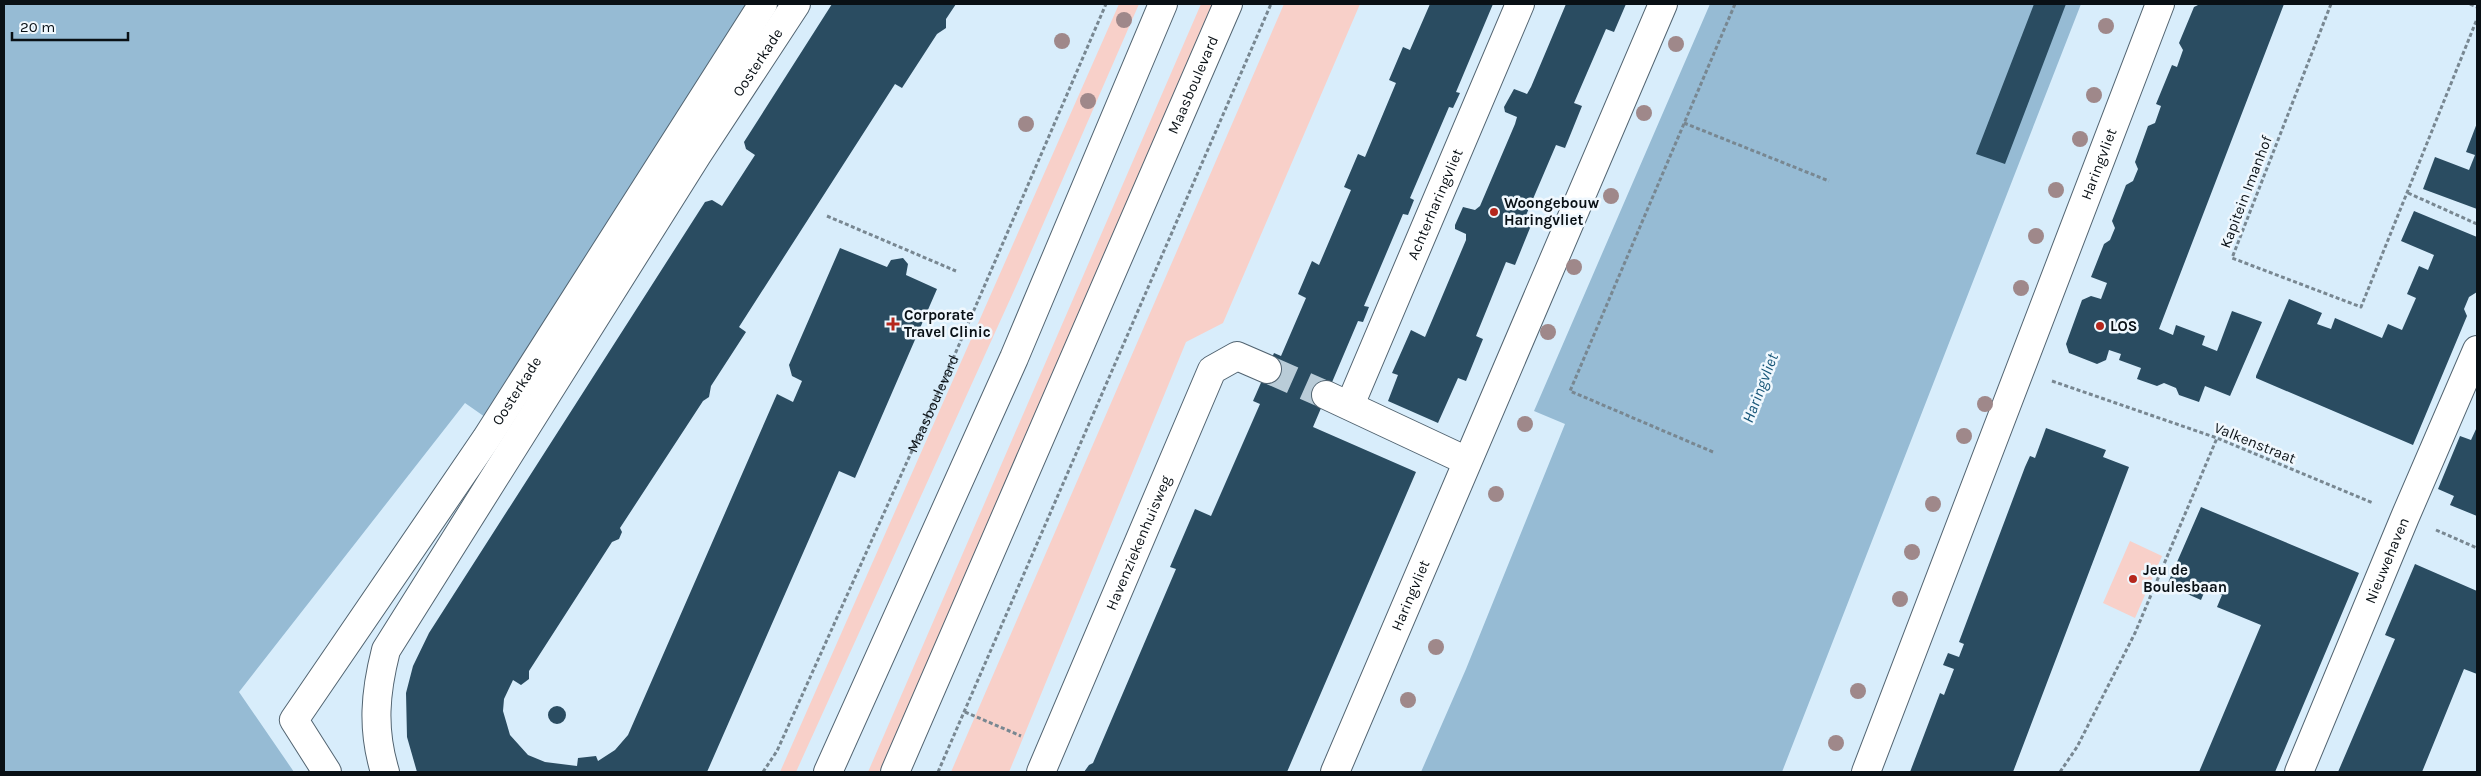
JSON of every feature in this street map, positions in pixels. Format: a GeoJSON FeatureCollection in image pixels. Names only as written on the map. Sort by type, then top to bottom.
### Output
{"type":"FeatureCollection","features":[{"type":"Feature","properties":{"kind":"street","name":"Oosterkade"},"geometry":{"type":"LineString","coordinates":[[327,772],[294,720],[486,439],[763,4]]}},
{"type":"Feature","properties":{"kind":"street","name":"Oosterkade"},"geometry":{"type":"LineString","coordinates":[[385,772],[377,736],[375,703],[377,685],[386,650],[691,163],[796,4]]}},
{"type":"Feature","properties":{"kind":"street"},"geometry":{"type":"LineString","coordinates":[[828,772],[1011,367],[1163,4]]}},
{"type":"Feature","properties":{"kind":"street","name":"Maasboulevard"},"geometry":{"type":"LineString","coordinates":[[895,772],[1228,4]]}},
{"type":"Feature","properties":{"kind":"street","name":"Achterharingvliet"},"geometry":{"type":"LineString","coordinates":[[1467,461],[1338,400],[1520,4]]}},
{"type":"Feature","properties":{"kind":"street","name":"Haringvliet"},"geometry":{"type":"LineString","coordinates":[[1334,772],[1663,4]]}},
{"type":"Feature","properties":{"kind":"street","name":"Haringvliet"},"geometry":{"type":"LineString","coordinates":[[1866,772],[2160,4]]}},
{"type":"Feature","properties":{"kind":"street","name":"Nieuwehaven"},"geometry":{"type":"LineString","coordinates":[[2299,772],[2477,350]]}},
{"type":"Feature","properties":{"kind":"street","name":"Havenziekenhuisweg"},"geometry":{"type":"LineString","coordinates":[[1041,772],[1212,370],[1237,356],[1267,369]]}},
{"type":"Feature","properties":{"kind":"path","name":"Maasboulevard"},"geometry":{"type":"LineString","coordinates":[[763,772],[777,751],[942,384],[1106,4]]}},
{"type":"Feature","properties":{"kind":"path"},"geometry":{"type":"LineString","coordinates":[[938,772],[1271,4]]}},
{"type":"Feature","properties":{"kind":"path"},"geometry":{"type":"LineString","coordinates":[[1714,452],[1570,391],[1735,4]]}},
{"type":"Feature","properties":{"kind":"path","name":"Kapitein Imanhof"},"geometry":{"type":"LineString","coordinates":[[2330,4],[2232,258],[2361,307],[2477,19]]}},
{"type":"Feature","properties":{"kind":"path"},"geometry":{"type":"LineString","coordinates":[[2470,4],[2477,7]]}},
{"type":"Feature","properties":{"kind":"path"},"geometry":{"type":"LineString","coordinates":[[1684,123],[1829,181]]}},
{"type":"Feature","properties":{"kind":"path"},"geometry":{"type":"LineString","coordinates":[[2408,193],[2477,224]]}},
{"type":"Feature","properties":{"kind":"path"},"geometry":{"type":"LineString","coordinates":[[827,216],[956,271]]}},
{"type":"Feature","properties":{"kind":"path","name":"Valkenstraat"},"geometry":{"type":"LineString","coordinates":[[2021,370],[2217,438],[2477,548]]}},
{"type":"Feature","properties":{"kind":"path"},"geometry":{"type":"LineString","coordinates":[[2060,772],[2077,747],[2135,633],[2217,438]]}},
{"type":"Feature","properties":{"kind":"path"},"geometry":{"type":"LineString","coordinates":[[965,712],[1024,737]]}},
{"type":"Feature","properties":{"kind":"shaded area"},"geometry":{"type":"Polygon","coordinates":[[[1119,4],[1139,4],[1017,284],[796,772],[780,772],[1119,4]]]}},
{"type":"Feature","properties":{"kind":"shaded area"},"geometry":{"type":"Polygon","coordinates":[[[1201,4],[1213,4],[884,762],[879,772],[868,772],[1201,4]]]}},
{"type":"Feature","properties":{"kind":"shaded area"},"geometry":{"type":"Polygon","coordinates":[[[1284,4],[1360,4],[1223,323],[1186,342],[1009,772],[951,772],[1284,4]]]}},
{"type":"Feature","properties":{"kind":"shaded area","name":"Jeu de Boulesbaan"},"geometry":{"type":"Polygon","coordinates":[[[2130,541],[2162,556],[2135,618],[2103,603],[2130,541]]]}},
{"type":"Feature","properties":{"kind":"water"},"geometry":{"type":"Polygon","coordinates":[[[4,4],[746,4],[485,417],[465,403],[239,692],[294,772],[4,772],[4,4]]]}},
{"type":"Feature","properties":{"kind":"water"},"geometry":{"type":"Polygon","coordinates":[[[1710,4],[2081,4],[1782,772],[1421,772],[1466,669],[1565,424],[1534,411],[1710,4]]]}},
{"type":"Feature","properties":{"kind":"building"},"geometry":{"type":"Polygon","coordinates":[[[832,4],[956,4],[946,19],[946,28],[937,34],[902,88],[895,84],[739,327],[746,332],[711,386],[709,397],[703,401],[620,528],[622,532],[619,539],[612,542],[529,671],[529,679],[521,685],[513,680],[504,699],[503,711],[510,735],[528,755],[545,762],[577,766],[578,758],[596,756],[598,761],[615,750],[628,735],[777,394],[793,402],[802,381],[792,376],[789,365],[840,248],[887,267],[891,260],[903,258],[908,264],[906,275],[937,289],[855,478],[839,471],[707,772],[417,772],[407,737],[406,693],[413,666],[429,633],[705,202],[712,200],[722,206],[755,155],[746,149],[744,142],[832,4]]]}},
{"type":"Feature","properties":{"kind":"building"},"geometry":{"type":"Polygon","coordinates":[[[1430,4],[1493,4],[1456,92],[1460,93],[1453,108],[1449,107],[1410,198],[1414,200],[1408,215],[1403,214],[1364,306],[1369,307],[1363,322],[1358,321],[1313,427],[1416,472],[1287,772],[1084,772],[1093,763],[1176,569],[1170,567],[1195,509],[1211,516],[1260,404],[1253,401],[1274,353],[1281,356],[1306,298],[1298,294],[1312,261],[1319,265],[1351,190],[1344,187],[1358,154],[1365,157],[1396,83],[1389,80],[1403,47],[1410,50],[1430,4]]]}},
{"type":"Feature","properties":{"kind":"building","name":"Woongebouw Haringvliet"},"geometry":{"type":"Polygon","coordinates":[[[1566,4],[1626,4],[1614,32],[1606,29],[1574,103],[1582,106],[1565,148],[1556,145],[1524,220],[1532,223],[1515,265],[1506,262],[1476,336],[1483,339],[1466,381],[1458,378],[1438,423],[1388,401],[1398,375],[1392,373],[1411,330],[1425,337],[1466,240],[1466,234],[1455,229],[1455,225],[1463,207],[1475,210],[1480,206],[1515,124],[1517,117],[1505,112],[1504,107],[1514,89],[1527,94],[1566,4]]]}},
{"type":"Feature","properties":{"kind":"building"},"geometry":{"type":"Polygon","coordinates":[[[2034,4],[2066,4],[2005,164],[1976,154],[2034,4]]]}},
{"type":"Feature","properties":{"kind":"building"},"geometry":{"type":"Polygon","coordinates":[[[2200,4],[2284,4],[2159,329],[2173,335],[2176,325],[2205,336],[2202,345],[2217,351],[2232,311],[2262,322],[2230,396],[2205,386],[2199,402],[2179,395],[2176,388],[2164,383],[2157,386],[2137,379],[2141,368],[2119,360],[2121,354],[2109,350],[2106,360],[2097,364],[2069,353],[2066,344],[2082,300],[2091,296],[2101,299],[2107,283],[2091,277],[2104,244],[2110,240],[2115,228],[2112,221],[2126,185],[2133,181],[2138,169],[2135,162],[2148,126],[2155,123],[2161,106],[2156,104],[2172,65],[2177,67],[2183,50],[2179,43],[2194,7],[2200,4]]]}},
{"type":"Feature","properties":{"kind":"building"},"geometry":{"type":"Polygon","coordinates":[[[2477,123],[2477,209],[2423,189],[2435,157],[2469,170],[2475,155],[2466,152],[2477,123]]]}},
{"type":"Feature","properties":{"kind":"building"},"geometry":{"type":"Polygon","coordinates":[[[2414,211],[2477,237],[2477,292],[2469,297],[2464,309],[2467,316],[2413,445],[2256,378],[2256,376],[2289,299],[2322,313],[2317,324],[2331,329],[2335,318],[2382,338],[2388,324],[2402,330],[2416,298],[2407,294],[2419,266],[2428,270],[2434,255],[2401,241],[2414,211]]]}},
{"type":"Feature","properties":{"kind":"building"},"geometry":{"type":"Polygon","coordinates":[[[2477,427],[2477,516],[2450,505],[2454,496],[2438,489],[2460,436],[2471,440],[2477,427]]]}},
{"type":"Feature","properties":{"kind":"building"},"geometry":{"type":"Polygon","coordinates":[[[2046,428],[2106,450],[2103,457],[2129,467],[2013,772],[1910,772],[1940,693],[1944,695],[1954,669],[1943,665],[1948,653],[1959,657],[1964,644],[1959,642],[2025,467],[2030,456],[2035,458],[2046,428]]]}},
{"type":"Feature","properties":{"kind":"building"},"geometry":{"type":"Polygon","coordinates":[[[2201,507],[2359,573],[2275,772],[2199,772],[2261,625],[2217,607],[2222,595],[2206,588],[2201,600],[2167,585],[2201,507]]]}},
{"type":"Feature","properties":{"kind":"building"},"geometry":{"type":"Polygon","coordinates":[[[2415,564],[2477,591],[2477,674],[2464,669],[2422,772],[2338,772],[2395,639],[2385,635],[2415,564]]]}},
{"type":"Feature","properties":{"kind":"building"},"geometry":{"type":"Polygon","coordinates":[[[557,706],[563,709],[566,715],[563,721],[557,724],[551,721],[548,715],[551,709],[557,706]]]}},
{"type":"Feature","properties":{"kind":"tunnel"},"geometry":{"type":"LineString","coordinates":[[1267,369],[1326,395]]}},
{"type":"Feature","properties":{"kind":"place","name":"Woongebouw Haringvliet"},"geometry":{"type":"Point","coordinates":[1494,212]}},
{"type":"Feature","properties":{"kind":"place","name":"Corporate Travel Clinic"},"geometry":{"type":"Point","coordinates":[893,324]}},
{"type":"Feature","properties":{"kind":"place","name":"LOS"},"geometry":{"type":"Point","coordinates":[2100,326]}},
{"type":"Feature","properties":{"kind":"place","name":"Jeu de Boulesbaan"},"geometry":{"type":"Point","coordinates":[2133,579]}}]}
